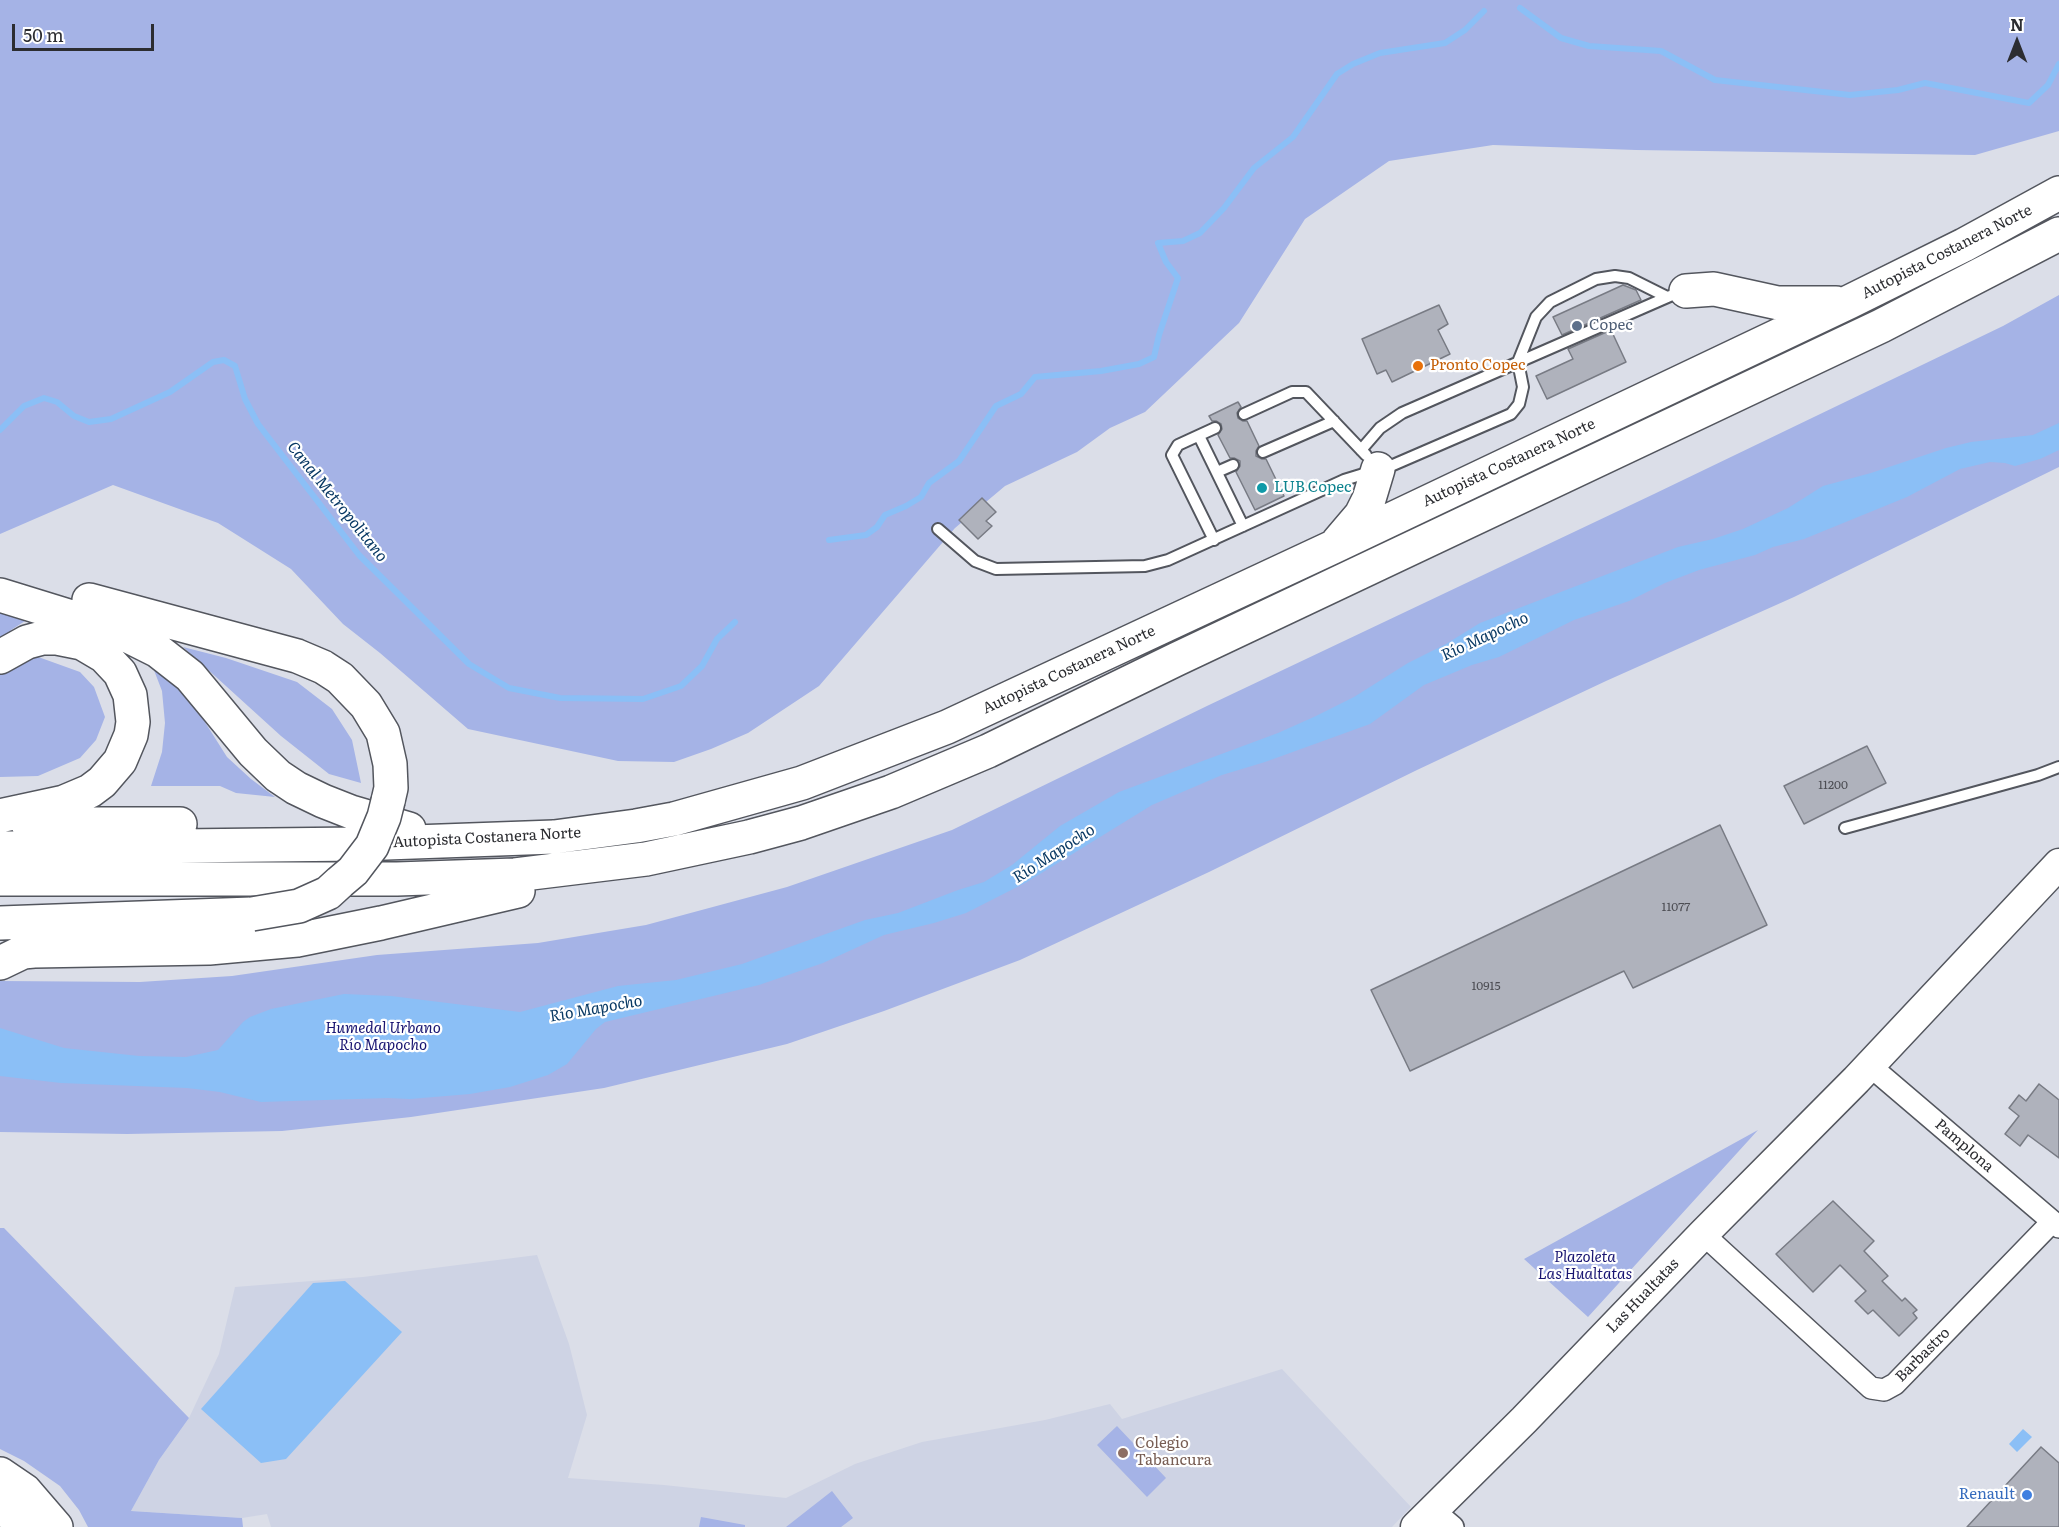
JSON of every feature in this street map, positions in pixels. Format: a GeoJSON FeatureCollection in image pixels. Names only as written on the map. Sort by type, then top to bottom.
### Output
{"type":"FeatureCollection","features":[{"type":"Feature","properties":{"kind":"main road","name":"Autopista Costanera Norte"},"geometry":{"type":"LineString","coordinates":[[0,848],[358,844],[554,837],[636,826],[722,807],[802,783],[947,727],[1333,547],[1849,302],[1964,245],[2059,192]]}},
{"type":"Feature","properties":{"kind":"main road"},"geometry":{"type":"LineString","coordinates":[[0,879],[440,878],[515,875],[646,859],[749,837],[857,804],[945,770],[1881,326],[2059,234]]}},
{"type":"Feature","properties":{"kind":"main road"},"geometry":{"type":"LineString","coordinates":[[1676,294],[1714,289],[1778,303],[1849,302]]}},
{"type":"Feature","properties":{"kind":"main road"},"geometry":{"type":"LineString","coordinates":[[1333,547],[1361,514],[1370,499],[1369,459]]}},
{"type":"Feature","properties":{"kind":"main road"},"geometry":{"type":"LineString","coordinates":[[0,577],[297,656],[323,667],[355,691],[366,705],[379,726],[388,748],[390,764],[388,801],[384,818],[372,846],[353,871],[328,892],[299,906],[252,914],[0,923]]}},
{"type":"Feature","properties":{"kind":"main road"},"geometry":{"type":"LineString","coordinates":[[0,595],[120,632],[158,651],[196,683],[262,762],[302,792],[378,821],[466,841]]}},
{"type":"Feature","properties":{"kind":"main road"},"geometry":{"type":"LineString","coordinates":[[0,657],[27,642],[42,638],[57,638],[82,643],[104,656],[120,673],[129,694],[133,722],[131,735],[120,761],[112,772],[96,786],[64,802],[0,816]]}},
{"type":"Feature","properties":{"kind":"main road"},"geometry":{"type":"LineString","coordinates":[[0,824],[194,825],[358,844]]}},
{"type":"Feature","properties":{"kind":"main road"},"geometry":{"type":"LineString","coordinates":[[0,963],[23,952],[34,951],[253,945],[339,933],[538,886],[594,867]]}},
{"type":"Feature","properties":{"kind":"main road"},"geometry":{"type":"LineString","coordinates":[[0,1474],[25,1491],[56,1527]]}},
{"type":"Feature","properties":{"kind":"main road"},"geometry":{"type":"LineString","coordinates":[[0,1504],[25,1527]]}},
{"type":"Feature","properties":{"kind":"street","name":"Las Hualtatas"},"geometry":{"type":"LineString","coordinates":[[1434,1521],[1524,1419],[1869,1065],[2059,864]]}},
{"type":"Feature","properties":{"kind":"street","name":"Pamplona"},"geometry":{"type":"LineString","coordinates":[[1869,1065],[2055,1225]]}},
{"type":"Feature","properties":{"kind":"street","name":"Barbastro"},"geometry":{"type":"LineString","coordinates":[[1702,1234],[1871,1388],[1884,1390],[1895,1384],[2055,1225]]}},
{"type":"Feature","properties":{"kind":"lane"},"geometry":{"type":"LineString","coordinates":[[1244,414],[1292,392],[1302,391],[1310,394],[1369,459],[1393,465],[1511,414],[1519,404],[1523,387],[1518,362],[1536,317],[1551,302],[1596,279],[1615,276],[1629,278],[1676,294]]}},
{"type":"Feature","properties":{"kind":"lane"},"geometry":{"type":"LineString","coordinates":[[938,529],[975,561],[996,569],[1145,566],[1168,560],[1344,480],[1369,459],[1380,428],[1402,413],[1676,294]]}},
{"type":"Feature","properties":{"kind":"lane"},"geometry":{"type":"LineString","coordinates":[[1263,452],[1334,421]]}},
{"type":"Feature","properties":{"kind":"lane"},"geometry":{"type":"LineString","coordinates":[[1214,540],[1172,455],[1178,446],[1215,428]]}},
{"type":"Feature","properties":{"kind":"lane"},"geometry":{"type":"LineString","coordinates":[[1199,436],[1243,526]]}},
{"type":"Feature","properties":{"kind":"lane"},"geometry":{"type":"LineString","coordinates":[[1217,472],[1233,465]]}},
{"type":"Feature","properties":{"kind":"lane"},"geometry":{"type":"LineString","coordinates":[[1845,828],[2038,775],[2059,767]]}},
{"type":"Feature","properties":{"kind":"shaded area"},"geometry":{"type":"Polygon","coordinates":[[[537,1255],[569,1344],[587,1415],[568,1478],[786,1498],[855,1464],[922,1442],[1045,1420],[1110,1404],[1122,1419],[1282,1369],[1411,1507],[1392,1527],[271,1527],[267,1514],[242,1518],[131,1511],[159,1460],[189,1418],[219,1354],[235,1287],[363,1277],[537,1255]]]}},
{"type":"Feature","properties":{"kind":"green space"},"geometry":{"type":"Polygon","coordinates":[[[0,0],[2059,0],[2059,131],[1975,155],[1636,150],[1493,145],[1389,161],[1305,219],[1239,323],[1145,412],[1110,428],[1077,452],[1005,486],[955,528],[819,686],[748,733],[711,749],[674,762],[618,761],[468,729],[343,624],[291,569],[218,523],[113,485],[0,534],[0,0]]]}},
{"type":"Feature","properties":{"kind":"green space","name":"Humedal Urbano Río Mapocho"},"geometry":{"type":"Polygon","coordinates":[[[2059,295],[2059,467],[1794,597],[1606,681],[1020,960],[884,1011],[787,1044],[604,1088],[411,1117],[282,1131],[127,1134],[0,1132],[0,981],[140,982],[232,976],[377,955],[538,943],[646,925],[787,887],[952,830],[2003,326],[2059,295]]]}},
{"type":"Feature","properties":{"kind":"green space"},"geometry":{"type":"Polygon","coordinates":[[[0,612],[20,617],[25,621],[0,641],[0,612]]]}},
{"type":"Feature","properties":{"kind":"green space"},"geometry":{"type":"Polygon","coordinates":[[[183,647],[226,658],[297,682],[332,709],[352,740],[361,783],[329,774],[281,736],[183,647]]]}},
{"type":"Feature","properties":{"kind":"green space"},"geometry":{"type":"Polygon","coordinates":[[[30,654],[80,672],[94,687],[105,717],[96,740],[80,758],[38,776],[0,777],[0,673],[30,654]]]}},
{"type":"Feature","properties":{"kind":"green space"},"geometry":{"type":"Polygon","coordinates":[[[152,665],[166,673],[203,719],[227,757],[275,797],[236,793],[220,786],[151,786],[162,752],[165,723],[162,691],[152,665]]]}},
{"type":"Feature","properties":{"kind":"green space","name":"Plazoleta Las Hualtatas"},"geometry":{"type":"Polygon","coordinates":[[[1758,1130],[1588,1317],[1524,1259],[1758,1130]]]}},
{"type":"Feature","properties":{"kind":"green space"},"geometry":{"type":"Polygon","coordinates":[[[0,1228],[4,1228],[189,1418],[159,1460],[131,1511],[242,1518],[243,1527],[88,1527],[79,1510],[60,1486],[24,1461],[0,1449],[0,1228]]]}},
{"type":"Feature","properties":{"kind":"green space"},"geometry":{"type":"Polygon","coordinates":[[[1117,1426],[1166,1478],[1147,1497],[1097,1445],[1117,1426]]]}},
{"type":"Feature","properties":{"kind":"green space"},"geometry":{"type":"Polygon","coordinates":[[[832,1491],[853,1518],[841,1527],[786,1527],[832,1491]]]}},
{"type":"Feature","properties":{"kind":"green space"},"geometry":{"type":"Polygon","coordinates":[[[701,1517],[745,1525],[745,1527],[699,1527],[701,1517]]]}},
{"type":"Feature","properties":{"kind":"water","name":"Río Mapocho"},"geometry":{"type":"Polygon","coordinates":[[[2059,423],[2059,450],[2040,459],[2015,466],[1990,462],[1960,469],[1907,497],[1804,539],[1699,570],[1665,583],[1629,601],[1574,620],[1499,657],[1472,665],[1424,685],[1370,724],[1222,775],[1152,805],[1027,882],[966,913],[884,935],[823,963],[759,985],[605,1022],[596,1029],[567,1064],[548,1075],[510,1087],[470,1094],[410,1099],[261,1102],[220,1092],[187,1088],[61,1083],[0,1076],[0,1028],[64,1048],[139,1056],[186,1057],[218,1050],[250,1017],[271,1009],[344,994],[391,996],[520,1012],[618,986],[676,980],[742,964],[865,920],[898,913],[984,882],[1012,865],[1060,826],[1119,792],[1278,733],[1316,716],[1354,697],[1408,663],[1446,644],[1480,623],[1678,547],[1743,529],[1788,508],[1823,486],[1946,448],[1971,442],[2033,435],[2059,423]]]}},
{"type":"Feature","properties":{"kind":"water"},"geometry":{"type":"Polygon","coordinates":[[[345,1281],[402,1332],[286,1459],[261,1463],[201,1409],[313,1283],[345,1281]]]}},
{"type":"Feature","properties":{"kind":"water"},"geometry":{"type":"Polygon","coordinates":[[[2023,1429],[2032,1437],[2017,1452],[2009,1444],[2023,1429]]]}},
{"type":"Feature","properties":{"kind":"building"},"geometry":{"type":"Polygon","coordinates":[[[1623,285],[1636,290],[1641,300],[1562,335],[1553,317],[1623,285]]]}},
{"type":"Feature","properties":{"kind":"building"},"geometry":{"type":"Polygon","coordinates":[[[1439,305],[1448,324],[1438,330],[1450,354],[1392,382],[1386,370],[1377,374],[1362,339],[1439,305]]]}},
{"type":"Feature","properties":{"kind":"building"},"geometry":{"type":"Polygon","coordinates":[[[1611,330],[1626,362],[1547,399],[1536,376],[1573,359],[1568,349],[1611,330]]]}},
{"type":"Feature","properties":{"kind":"building"},"geometry":{"type":"Polygon","coordinates":[[[1238,402],[1241,407],[1237,413],[1238,418],[1247,421],[1259,446],[1256,456],[1266,459],[1284,496],[1255,510],[1236,472],[1240,461],[1230,458],[1218,435],[1222,429],[1221,424],[1212,421],[1209,416],[1238,402]]]}},
{"type":"Feature","properties":{"kind":"building"},"geometry":{"type":"Polygon","coordinates":[[[982,498],[996,512],[986,521],[992,526],[978,539],[959,520],[982,498]]]}},
{"type":"Feature","properties":{"kind":"building"},"geometry":{"type":"Polygon","coordinates":[[[1867,746],[1886,783],[1804,824],[1784,786],[1867,746]]]}},
{"type":"Feature","properties":{"kind":"building"},"geometry":{"type":"Polygon","coordinates":[[[1720,825],[1767,925],[1633,988],[1624,971],[1410,1071],[1371,990],[1720,825]]]}},
{"type":"Feature","properties":{"kind":"building"},"geometry":{"type":"Polygon","coordinates":[[[2039,1084],[2059,1100],[2059,1158],[2028,1135],[2020,1146],[2005,1134],[2019,1116],[2009,1108],[2019,1095],[2026,1101],[2039,1084]]]}},
{"type":"Feature","properties":{"kind":"building"},"geometry":{"type":"Polygon","coordinates":[[[1833,1201],[1874,1241],[1864,1251],[1888,1276],[1882,1281],[1902,1301],[1905,1298],[1917,1310],[1913,1313],[1917,1318],[1899,1336],[1873,1310],[1868,1314],[1855,1301],[1866,1291],[1840,1265],[1813,1292],[1776,1254],[1833,1201]]]}},
{"type":"Feature","properties":{"kind":"building","name":"Renault"},"geometry":{"type":"Polygon","coordinates":[[[2041,1447],[2059,1463],[2059,1527],[1967,1527],[2041,1447]]]}},
{"type":"Feature","properties":{"kind":"waterway","name":"Canal Metropolitano"},"geometry":{"type":"LineString","coordinates":[[1520,8],[1561,38],[1589,46],[1661,51],[1715,80],[1850,95],[1898,90],[1925,83],[2029,103],[2048,85],[2059,64]]}},
{"type":"Feature","properties":{"kind":"waterway","name":"Canal Metropolitano"},"geometry":{"type":"LineString","coordinates":[[829,540],[866,535],[877,527],[885,515],[921,497],[929,483],[959,461],[996,406],[1021,394],[1035,377],[1101,371],[1139,364],[1154,357],[1178,278],[1166,262],[1158,243],[1183,241],[1200,233],[1224,208],[1254,168],[1293,137],[1337,74],[1353,64],[1380,53],[1445,43],[1465,30],[1484,11]]}},
{"type":"Feature","properties":{"kind":"waterway","name":"Canal Metropolitano"},"geometry":{"type":"LineString","coordinates":[[0,430],[24,406],[44,398],[57,402],[74,416],[89,422],[111,419],[170,392],[213,362],[224,360],[235,366],[245,399],[258,424],[359,555],[469,664],[509,688],[560,698],[643,699],[681,686],[702,666],[717,639],[735,622]]}},
{"type":"Feature","properties":{"kind":"place","name":"Copec"},"geometry":{"type":"Point","coordinates":[1577,326]}},
{"type":"Feature","properties":{"kind":"place","name":"Pronto Copec"},"geometry":{"type":"Point","coordinates":[1418,366]}},
{"type":"Feature","properties":{"kind":"place","name":"LUB Copec"},"geometry":{"type":"Point","coordinates":[1262,488]}},
{"type":"Feature","properties":{"kind":"place","name":"Colegio Tabancura"},"geometry":{"type":"Point","coordinates":[1123,1453]}},
{"type":"Feature","properties":{"kind":"place","name":"Renault"},"geometry":{"type":"Point","coordinates":[2027,1495]}}]}
